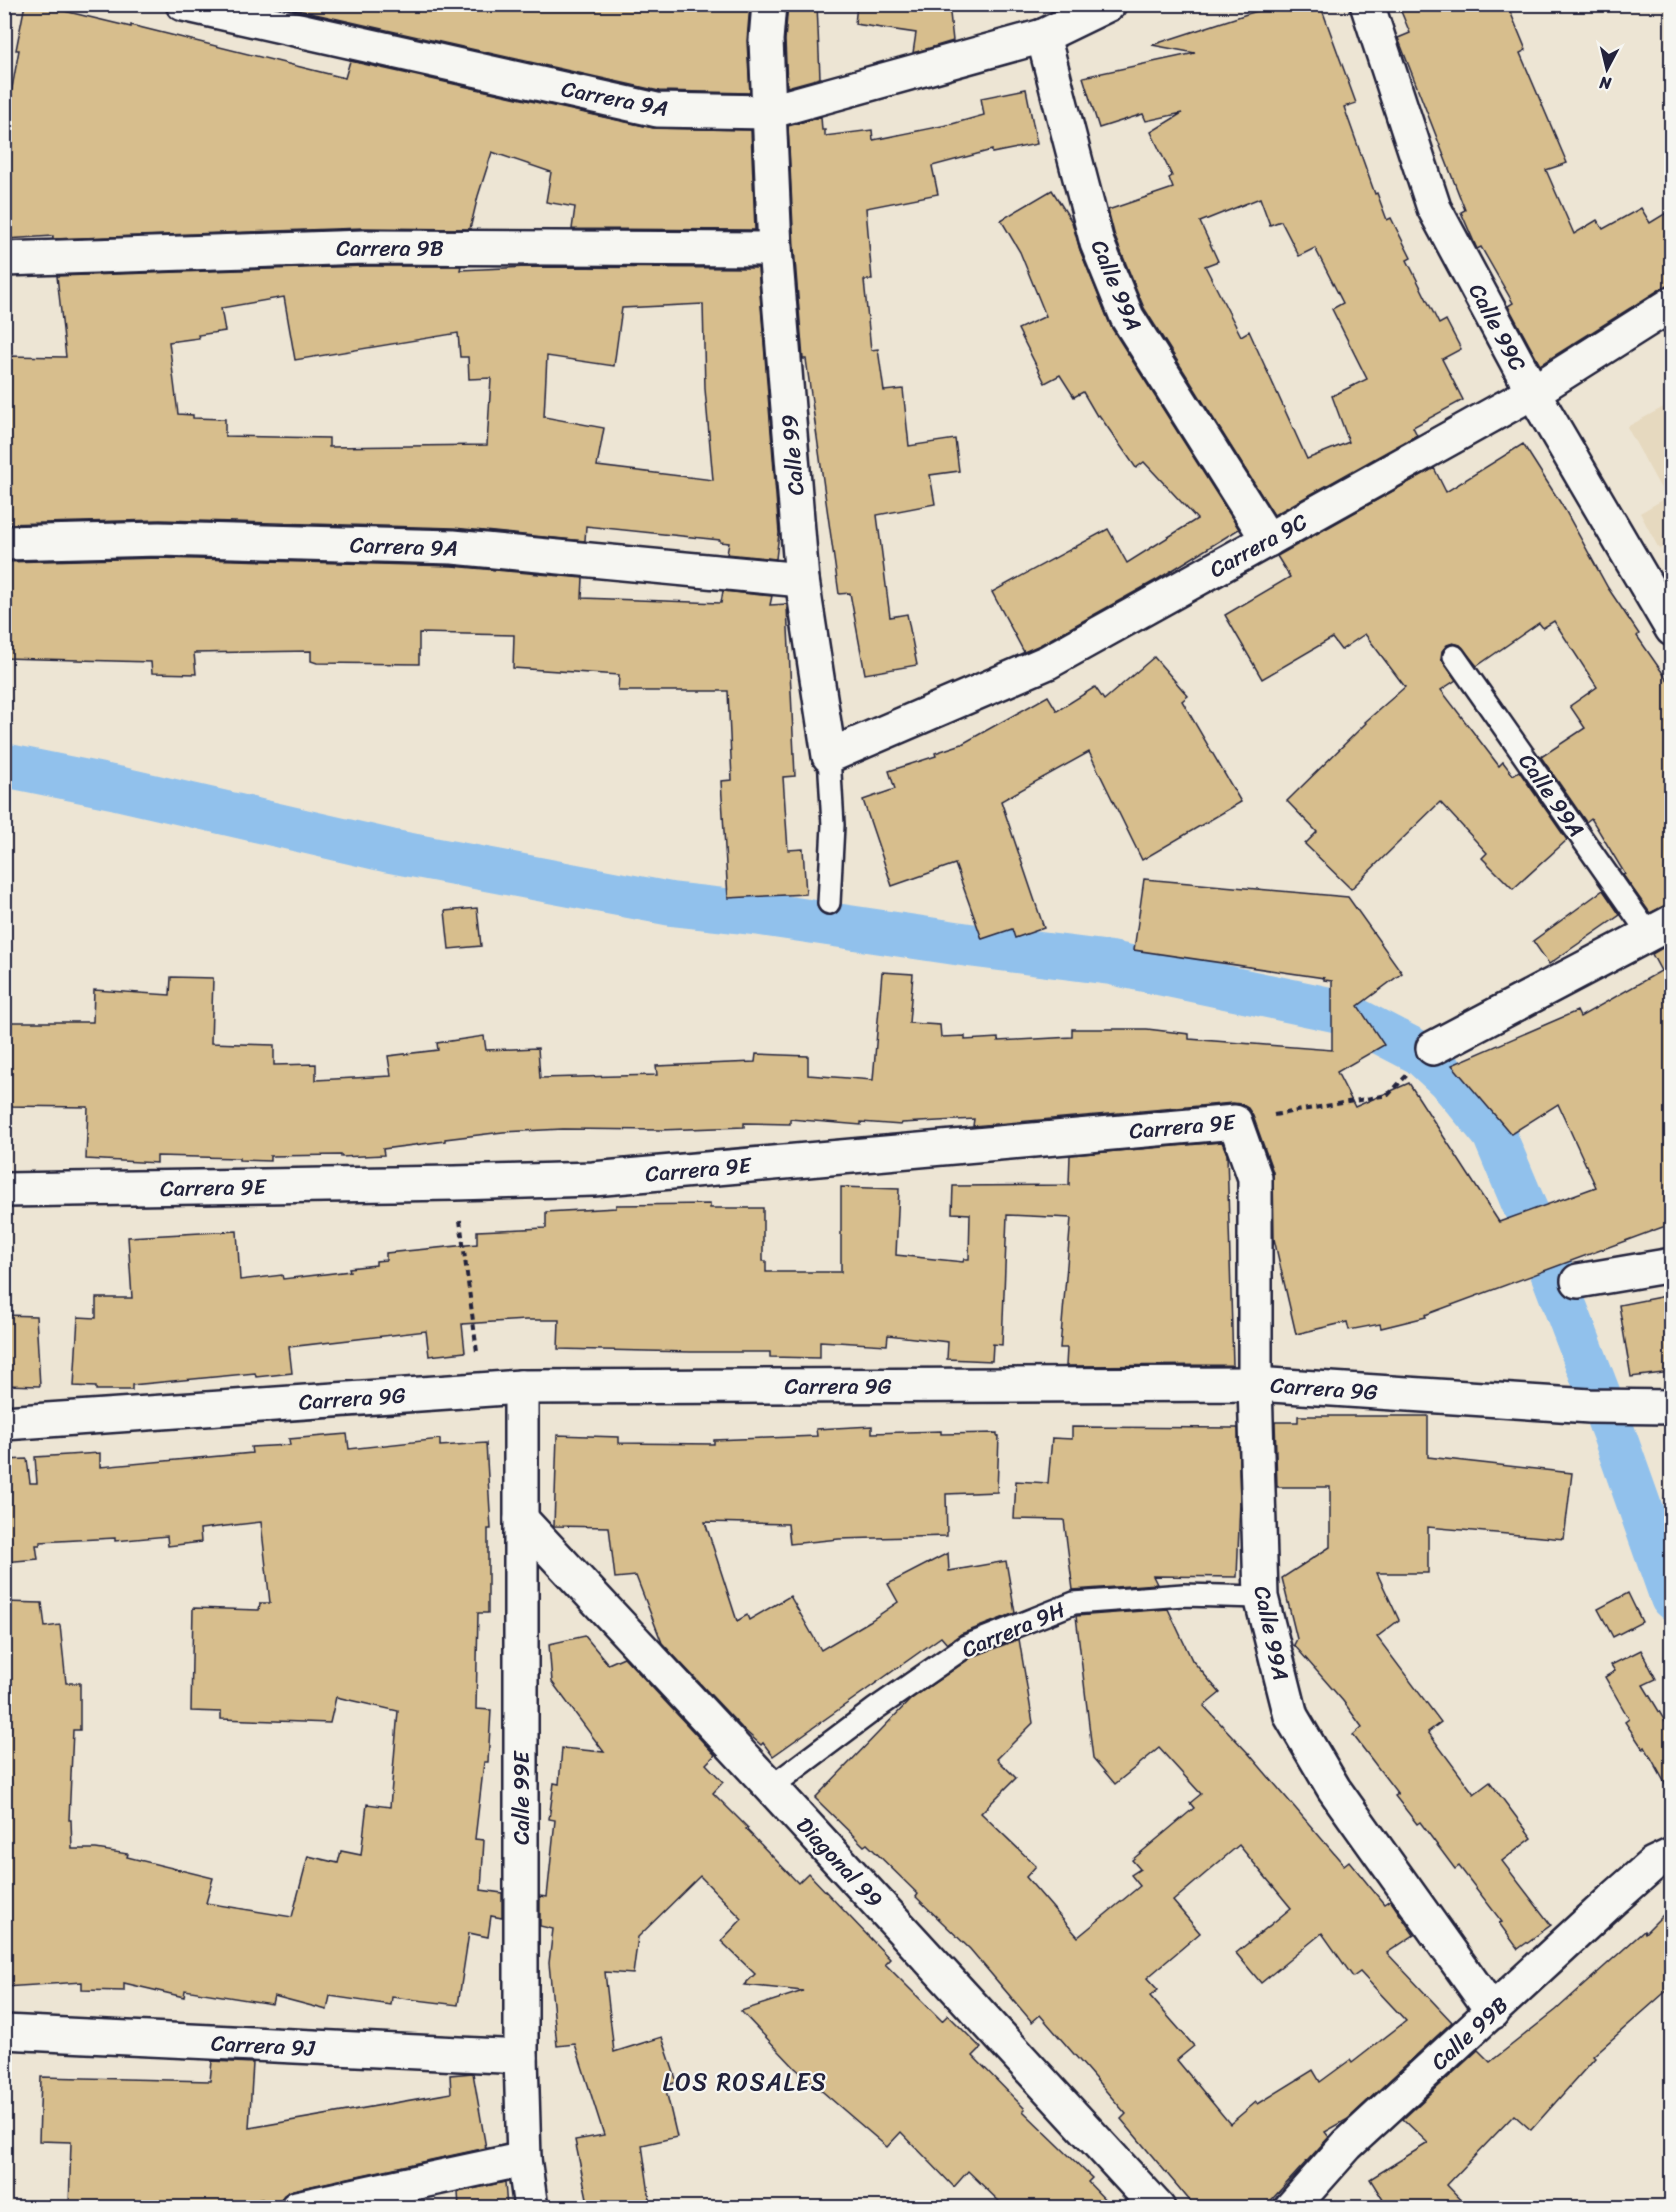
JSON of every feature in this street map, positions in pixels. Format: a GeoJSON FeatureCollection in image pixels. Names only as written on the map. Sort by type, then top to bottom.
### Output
{"type":"FeatureCollection","features":[{"type":"Feature","properties":{"kind":"street","name":"Carrera 9A"},"geometry":{"type":"LineString","coordinates":[[183,4],[657,110],[768,112],[1043,36],[1078,11],[1109,4]]}},
{"type":"Feature","properties":{"kind":"street","name":"Calle 99"},"geometry":{"type":"LineString","coordinates":[[769,4],[766,40],[775,249],[802,580],[829,756]]}},
{"type":"Feature","properties":{"kind":"street","name":"Calle 99C"},"geometry":{"type":"LineString","coordinates":[[1367,4],[1434,208],[1533,392],[1671,629]]}},
{"type":"Feature","properties":{"kind":"street","name":"Calle 99A"},"geometry":{"type":"LineString","coordinates":[[1043,36],[1097,243],[1126,317],[1268,540]]}},
{"type":"Feature","properties":{"kind":"street","name":"Carrera 9B"},"geometry":{"type":"LineString","coordinates":[[4,259],[364,247],[775,249]]}},
{"type":"Feature","properties":{"kind":"street","name":"Carrera 9C"},"geometry":{"type":"LineString","coordinates":[[829,756],[1048,662],[1533,392],[1671,304]]}},
{"type":"Feature","properties":{"kind":"street","name":"Carrera 9A"},"geometry":{"type":"LineString","coordinates":[[4,543],[159,539],[453,547],[802,580]]}},
{"type":"Feature","properties":{"kind":"street"},"geometry":{"type":"LineString","coordinates":[[1433,1048],[1660,928]]}},
{"type":"Feature","properties":{"kind":"street","name":"Calle 99A"},"geometry":{"type":"LineString","coordinates":[[1234,1122],[1255,1178],[1255,1384],[1261,1596],[1291,1716],[1334,1789],[1493,2012]]}},
{"type":"Feature","properties":{"kind":"street","name":"Carrera 9E"},"geometry":{"type":"LineString","coordinates":[[4,1190],[593,1179],[1234,1122]]}},
{"type":"Feature","properties":{"kind":"street"},"geometry":{"type":"LineString","coordinates":[[1578,1281],[1671,1265]]}},
{"type":"Feature","properties":{"kind":"street","name":"Carrera 9G"},"geometry":{"type":"LineString","coordinates":[[4,1423],[521,1387],[1255,1384],[1590,1406],[1671,1407]]}},
{"type":"Feature","properties":{"kind":"street","name":"Calle 99E"},"geometry":{"type":"LineString","coordinates":[[521,1387],[521,2057],[524,2159],[531,2208]]}},
{"type":"Feature","properties":{"kind":"street","name":"Diagonal 99"},"geometry":{"type":"LineString","coordinates":[[521,1519],[1158,2208]]}},
{"type":"Feature","properties":{"kind":"street","name":"Calle 99B"},"geometry":{"type":"LineString","coordinates":[[1291,2208],[1347,2145],[1662,1860]]}},
{"type":"Feature","properties":{"kind":"street","name":"Carrera 9J"},"geometry":{"type":"LineString","coordinates":[[4,2032],[521,2057]]}},
{"type":"Feature","properties":{"kind":"street"},"geometry":{"type":"LineString","coordinates":[[297,2208],[524,2159]]}},
{"type":"Feature","properties":{"kind":"lane","name":"Calle 99A"},"geometry":{"type":"LineString","coordinates":[[1454,656],[1660,928]]}},
{"type":"Feature","properties":{"kind":"lane","name":"Calle 99"},"geometry":{"type":"LineString","coordinates":[[829,756],[833,825],[829,903]]}},
{"type":"Feature","properties":{"kind":"lane","name":"Carrera 9H"},"geometry":{"type":"LineString","coordinates":[[771,1787],[875,1709],[966,1646],[1074,1603],[1183,1594],[1261,1596]]}},
{"type":"Feature","properties":{"kind":"path","name":"Carrera 9E"},"geometry":{"type":"LineString","coordinates":[[1234,1122],[1388,1095]]}},
{"type":"Feature","properties":{"kind":"path"},"geometry":{"type":"LineString","coordinates":[[456,1183],[482,1388]]}},
{"type":"Feature","properties":{"kind":"shaded area"},"geometry":{"type":"Polygon","coordinates":[[[1671,403],[1671,542],[1659,549],[1640,513],[1666,498],[1627,427],[1671,403]]]}},
{"type":"Feature","properties":{"kind":"building"},"geometry":{"type":"Polygon","coordinates":[[[25,4],[35,4],[131,27],[131,25],[345,78],[350,61],[653,128],[751,130],[755,230],[572,229],[575,207],[546,202],[551,172],[492,152],[470,229],[363,228],[6,239],[4,101],[10,99],[25,4]]]}},
{"type":"Feature","properties":{"kind":"building"},"geometry":{"type":"Polygon","coordinates":[[[294,4],[750,4],[747,41],[750,93],[659,91],[293,9],[294,4]]]}},
{"type":"Feature","properties":{"kind":"building"},"geometry":{"type":"Polygon","coordinates":[[[788,4],[817,4],[820,78],[787,87],[785,40],[788,4]]]}},
{"type":"Feature","properties":{"kind":"building"},"geometry":{"type":"Polygon","coordinates":[[[857,4],[949,4],[953,41],[913,53],[916,33],[855,24],[857,4]]]}},
{"type":"Feature","properties":{"kind":"building"},"geometry":{"type":"Polygon","coordinates":[[[1283,4],[1320,4],[1356,103],[1344,107],[1375,194],[1377,193],[1387,220],[1391,218],[1411,258],[1407,260],[1439,324],[1446,320],[1461,349],[1442,359],[1463,400],[1413,427],[1417,435],[1274,515],[1144,308],[1115,237],[1108,210],[1173,188],[1169,178],[1172,176],[1151,132],[1182,113],[1146,121],[1143,114],[1099,128],[1083,77],[1195,53],[1152,45],[1283,4]],[[1260,198],[1200,222],[1218,261],[1205,266],[1241,336],[1249,331],[1307,459],[1349,442],[1332,396],[1367,379],[1332,309],[1343,303],[1315,248],[1299,256],[1281,221],[1270,225],[1260,198]]]}},
{"type":"Feature","properties":{"kind":"building"},"geometry":{"type":"Polygon","coordinates":[[[1398,4],[1507,4],[1526,50],[1520,53],[1567,163],[1546,170],[1574,234],[1597,220],[1603,229],[1641,208],[1650,223],[1671,210],[1671,285],[1662,288],[1540,365],[1508,306],[1513,303],[1481,247],[1477,249],[1461,212],[1465,210],[1398,38],[1410,33],[1398,4]]]}},
{"type":"Feature","properties":{"kind":"building"},"geometry":{"type":"Polygon","coordinates":[[[1026,89],[1037,144],[992,153],[992,150],[932,166],[938,194],[866,208],[872,280],[864,280],[871,350],[878,349],[884,391],[903,389],[909,446],[955,439],[959,471],[930,475],[935,504],[877,515],[890,617],[907,614],[917,665],[865,674],[850,593],[839,594],[806,359],[803,359],[794,248],[788,126],[821,117],[825,136],[872,130],[873,140],[984,115],[981,98],[1026,89]]]}},
{"type":"Feature","properties":{"kind":"building"},"geometry":{"type":"Polygon","coordinates":[[[1052,190],[1072,222],[1080,250],[1111,327],[1239,529],[1158,579],[1024,652],[992,592],[1108,529],[1127,563],[1197,519],[1144,462],[1136,468],[1099,415],[1097,416],[1083,392],[1074,397],[1060,375],[1045,383],[1018,329],[1046,316],[1020,252],[1001,220],[1052,190]]]}},
{"type":"Feature","properties":{"kind":"building"},"geometry":{"type":"Polygon","coordinates":[[[364,266],[461,266],[460,270],[526,267],[758,268],[779,533],[776,559],[727,554],[729,543],[720,542],[720,540],[586,526],[585,541],[454,528],[160,520],[4,524],[4,356],[66,357],[57,276],[364,266]],[[284,297],[221,308],[225,331],[198,335],[199,338],[169,342],[178,414],[193,415],[193,418],[225,419],[225,436],[329,438],[329,447],[487,445],[491,378],[469,379],[468,357],[460,357],[458,333],[295,360],[284,297]],[[703,304],[622,308],[614,366],[547,356],[544,417],[604,428],[597,466],[713,480],[705,389],[703,304]]]}},
{"type":"Feature","properties":{"kind":"building"},"geometry":{"type":"Polygon","coordinates":[[[1523,444],[1565,510],[1608,588],[1639,634],[1637,636],[1671,685],[1671,903],[1650,913],[1623,875],[1625,874],[1591,818],[1586,822],[1541,757],[1585,728],[1570,706],[1597,687],[1554,621],[1543,628],[1539,623],[1477,666],[1460,645],[1453,643],[1447,645],[1442,651],[1441,658],[1456,680],[1441,690],[1499,766],[1503,762],[1513,775],[1519,771],[1567,840],[1513,889],[1482,858],[1487,853],[1440,802],[1351,889],[1305,844],[1317,832],[1287,801],[1365,722],[1405,687],[1365,634],[1341,650],[1332,638],[1262,679],[1225,615],[1290,577],[1277,556],[1434,468],[1446,492],[1523,444]]]}},
{"type":"Feature","properties":{"kind":"building"},"geometry":{"type":"Polygon","coordinates":[[[159,558],[452,566],[583,578],[582,598],[721,603],[723,591],[772,596],[770,605],[787,604],[795,776],[783,777],[788,850],[803,849],[806,894],[728,898],[721,781],[732,780],[728,691],[618,691],[619,675],[513,668],[514,635],[419,633],[419,664],[317,663],[311,661],[311,651],[194,653],[196,674],[152,673],[151,662],[4,658],[4,562],[159,558]]]}},
{"type":"Feature","properties":{"kind":"building"},"geometry":{"type":"Polygon","coordinates":[[[1154,657],[1188,696],[1182,701],[1241,802],[1142,860],[1089,752],[1001,801],[1044,928],[1015,938],[1012,929],[982,939],[955,864],[892,886],[863,800],[895,789],[889,771],[936,756],[935,753],[962,744],[1048,696],[1057,711],[1095,687],[1104,700],[1154,657]]]}},
{"type":"Feature","properties":{"kind":"building"},"geometry":{"type":"Polygon","coordinates":[[[1144,879],[1348,897],[1402,973],[1358,1006],[1384,1045],[1337,1072],[1355,1107],[1409,1083],[1499,1222],[1596,1187],[1558,1104],[1511,1134],[1452,1065],[1577,1011],[1580,1017],[1661,971],[1652,954],[1671,943],[1671,1224],[1425,1315],[1426,1317],[1381,1328],[1380,1324],[1349,1330],[1347,1322],[1296,1334],[1274,1239],[1273,1172],[1253,1116],[1248,1108],[1241,1104],[973,1126],[974,1119],[902,1123],[901,1125],[861,1122],[861,1125],[790,1119],[790,1124],[744,1123],[744,1127],[503,1132],[383,1149],[384,1155],[270,1156],[270,1161],[157,1156],[157,1163],[86,1159],[88,1107],[4,1106],[4,1022],[93,1022],[94,990],[170,995],[171,977],[213,978],[211,1043],[274,1045],[274,1065],[316,1064],[316,1080],[391,1076],[388,1056],[438,1050],[437,1043],[484,1036],[486,1050],[538,1048],[540,1078],[657,1075],[656,1066],[755,1062],[756,1054],[808,1056],[808,1075],[873,1080],[882,972],[913,974],[909,1023],[940,1025],[941,1037],[965,1036],[965,1040],[998,1038],[998,1041],[1072,1037],[1072,1029],[1147,1029],[1189,1034],[1189,1039],[1332,1050],[1332,981],[1134,950],[1144,879]]]}},
{"type":"Feature","properties":{"kind":"building"},"geometry":{"type":"Polygon","coordinates":[[[1603,890],[1620,915],[1549,964],[1533,941],[1603,890]]]}},
{"type":"Feature","properties":{"kind":"building"},"geometry":{"type":"Polygon","coordinates":[[[477,908],[481,946],[449,949],[445,911],[477,908]]]}},
{"type":"Feature","properties":{"kind":"building"},"geometry":{"type":"Polygon","coordinates":[[[1222,1142],[1227,1154],[1233,1365],[1066,1366],[1067,1348],[1060,1348],[1071,1218],[1007,1215],[1002,1345],[993,1344],[992,1361],[947,1359],[948,1342],[888,1335],[887,1345],[820,1341],[820,1358],[770,1357],[770,1352],[558,1349],[559,1320],[526,1320],[462,1324],[465,1352],[429,1356],[426,1331],[289,1347],[292,1373],[256,1377],[255,1373],[132,1385],[132,1390],[96,1390],[96,1387],[74,1386],[78,1317],[96,1318],[96,1298],[132,1298],[128,1237],[237,1231],[240,1280],[282,1275],[283,1279],[350,1271],[349,1268],[376,1265],[376,1261],[386,1260],[386,1253],[477,1244],[477,1231],[546,1228],[546,1212],[616,1208],[616,1205],[710,1204],[710,1208],[763,1208],[763,1261],[766,1261],[766,1272],[841,1272],[841,1187],[899,1189],[896,1255],[963,1262],[964,1259],[969,1259],[970,1214],[952,1213],[953,1186],[1069,1185],[1070,1155],[1222,1142]]]}},
{"type":"Feature","properties":{"kind":"building"},"geometry":{"type":"Polygon","coordinates":[[[1671,1295],[1671,1372],[1631,1377],[1619,1305],[1671,1295]]]}},
{"type":"Feature","properties":{"kind":"building"},"geometry":{"type":"Polygon","coordinates":[[[4,1315],[36,1316],[40,1386],[4,1385],[4,1315]]]}},
{"type":"Feature","properties":{"kind":"building"},"geometry":{"type":"Polygon","coordinates":[[[1298,1416],[1428,1416],[1428,1457],[1572,1473],[1564,1539],[1428,1527],[1428,1573],[1377,1573],[1399,1620],[1377,1637],[1441,1722],[1428,1732],[1474,1794],[1490,1782],[1532,1838],[1502,1861],[1551,1925],[1518,1949],[1499,1923],[1502,1922],[1459,1866],[1455,1869],[1420,1822],[1417,1824],[1395,1796],[1398,1794],[1353,1735],[1362,1727],[1343,1701],[1294,1645],[1297,1639],[1282,1578],[1330,1547],[1330,1487],[1277,1487],[1275,1422],[1298,1422],[1298,1416]]]}},
{"type":"Feature","properties":{"kind":"building"},"geometry":{"type":"Polygon","coordinates":[[[872,1426],[872,1433],[941,1431],[941,1434],[997,1433],[999,1436],[997,1492],[946,1494],[947,1536],[839,1539],[790,1544],[788,1524],[705,1522],[737,1621],[747,1615],[749,1620],[790,1596],[821,1650],[898,1602],[888,1584],[948,1553],[949,1571],[1006,1561],[1015,1613],[961,1634],[947,1644],[941,1637],[773,1756],[763,1743],[761,1745],[742,1728],[662,1643],[636,1576],[615,1578],[609,1527],[554,1526],[557,1435],[619,1437],[619,1443],[714,1444],[714,1440],[817,1436],[816,1429],[872,1426]]]}},
{"type":"Feature","properties":{"kind":"building"},"geometry":{"type":"Polygon","coordinates":[[[1072,1427],[1238,1428],[1240,1502],[1237,1577],[1153,1576],[1157,1584],[1073,1590],[1064,1520],[1014,1519],[1016,1481],[1048,1483],[1052,1438],[1072,1439],[1072,1427]]]}},
{"type":"Feature","properties":{"kind":"building"},"geometry":{"type":"Polygon","coordinates":[[[347,1434],[349,1449],[440,1439],[440,1446],[486,1443],[491,1529],[488,1529],[488,1613],[478,1613],[476,1709],[491,1710],[488,1762],[484,1762],[475,1839],[484,1840],[481,1890],[502,1893],[502,1918],[491,1916],[488,1937],[469,1933],[458,2005],[392,1997],[391,2005],[330,1996],[327,2010],[274,1996],[272,2004],[185,1990],[184,1997],[124,1983],[124,1991],[82,1990],[82,1982],[4,1987],[4,1602],[42,1603],[45,1627],[60,1625],[66,1683],[80,1683],[80,1730],[73,1730],[69,1820],[71,1820],[72,1849],[96,1849],[128,1854],[127,1857],[213,1878],[206,1903],[292,1917],[308,1856],[338,1863],[341,1851],[361,1855],[367,1804],[390,1807],[398,1711],[336,1697],[330,1723],[221,1719],[221,1712],[191,1711],[193,1608],[259,1610],[260,1603],[270,1603],[261,1522],[200,1529],[201,1542],[168,1546],[167,1536],[115,1541],[115,1538],[40,1542],[40,1545],[36,1545],[38,1559],[4,1562],[4,1460],[27,1459],[30,1483],[37,1483],[35,1457],[100,1453],[100,1467],[252,1453],[251,1447],[290,1445],[289,1439],[347,1434]]]}},
{"type":"Feature","properties":{"kind":"building"},"geometry":{"type":"Polygon","coordinates":[[[1628,1593],[1642,1622],[1613,1637],[1598,1609],[1628,1593]]]}},
{"type":"Feature","properties":{"kind":"building"},"geometry":{"type":"Polygon","coordinates":[[[1168,1609],[1192,1660],[1220,1693],[1204,1706],[1249,1754],[1344,1865],[1349,1861],[1384,1904],[1390,1900],[1414,1935],[1387,1953],[1452,2022],[1348,2119],[1325,2132],[1329,2137],[1264,2208],[1196,2208],[1121,2119],[1126,2114],[1040,2015],[1032,2022],[970,1949],[916,1897],[918,1894],[867,1844],[864,1846],[815,1798],[911,1699],[972,1657],[1019,1639],[1033,1723],[997,1759],[1016,1778],[981,1813],[1036,1866],[1026,1877],[1078,1937],[1140,1886],[1131,1875],[1140,1869],[1132,1860],[1194,1808],[1190,1803],[1201,1794],[1159,1748],[1115,1784],[1093,1758],[1076,1616],[1168,1609]],[[1239,1845],[1173,1901],[1200,1933],[1147,1978],[1158,1990],[1150,1996],[1194,2046],[1177,2060],[1230,2124],[1256,2102],[1258,2104],[1313,2070],[1320,2082],[1350,2060],[1352,2063],[1406,2021],[1360,1972],[1353,1977],[1322,1933],[1261,1983],[1236,1953],[1291,1908],[1239,1845]]]}},
{"type":"Feature","properties":{"kind":"building"},"geometry":{"type":"Polygon","coordinates":[[[585,1636],[608,1664],[624,1657],[715,1755],[706,1764],[723,1782],[713,1793],[798,1883],[808,1873],[890,1959],[885,1964],[942,2021],[948,2015],[981,2048],[973,2056],[1025,2109],[1023,2111],[1092,2178],[1088,2182],[1113,2208],[1006,2208],[968,2171],[954,2187],[901,2132],[887,2147],[795,2068],[741,2011],[803,1991],[744,1985],[755,1974],[721,1941],[742,1919],[700,1876],[638,1937],[633,1974],[605,1972],[614,2052],[662,2037],[677,2082],[665,2086],[677,2137],[642,2145],[651,2208],[589,2208],[575,2140],[604,2135],[575,2044],[557,2046],[549,1963],[553,1929],[540,1926],[540,1896],[547,1897],[555,1820],[549,1819],[554,1783],[559,1784],[562,1748],[604,1752],[552,1682],[549,1644],[585,1636]]]}},
{"type":"Feature","properties":{"kind":"building"},"geometry":{"type":"Polygon","coordinates":[[[1641,1650],[1656,1679],[1643,1685],[1671,1731],[1671,1794],[1645,1747],[1643,1749],[1625,1722],[1629,1719],[1605,1677],[1615,1671],[1611,1665],[1641,1650]]]}},
{"type":"Feature","properties":{"kind":"building"},"geometry":{"type":"Polygon","coordinates":[[[1671,1907],[1671,1987],[1593,2056],[1595,2058],[1531,2130],[1514,2115],[1447,2185],[1469,2208],[1388,2208],[1370,2179],[1428,2143],[1403,2119],[1478,2050],[1490,2062],[1556,2010],[1644,1931],[1645,1933],[1671,1907]]]}},
{"type":"Feature","properties":{"kind":"building"},"geometry":{"type":"Polygon","coordinates":[[[212,2061],[253,2063],[249,2128],[451,2093],[450,2075],[473,2073],[486,2148],[293,2190],[284,2195],[279,2202],[279,2208],[263,2208],[262,2199],[213,2208],[211,2206],[69,2208],[71,2142],[39,2141],[41,2077],[210,2081],[212,2061]]]}},
{"type":"Feature","properties":{"kind":"building"},"geometry":{"type":"Polygon","coordinates":[[[505,2182],[507,2208],[459,2208],[458,2192],[505,2182]]]}},
{"type":"Feature","properties":{"kind":"waterway"},"geometry":{"type":"LineString","coordinates":[[4,765],[117,788],[390,851],[671,904],[761,914],[969,945],[1111,963],[1339,1011],[1420,1053],[1448,1079],[1494,1134],[1550,1267],[1614,1434],[1672,1598]]}},
{"type":"Feature","properties":{"kind":"district","name":"LOS ROSALES"},"geometry":{"type":"Point","coordinates":[745,2082]}}]}
